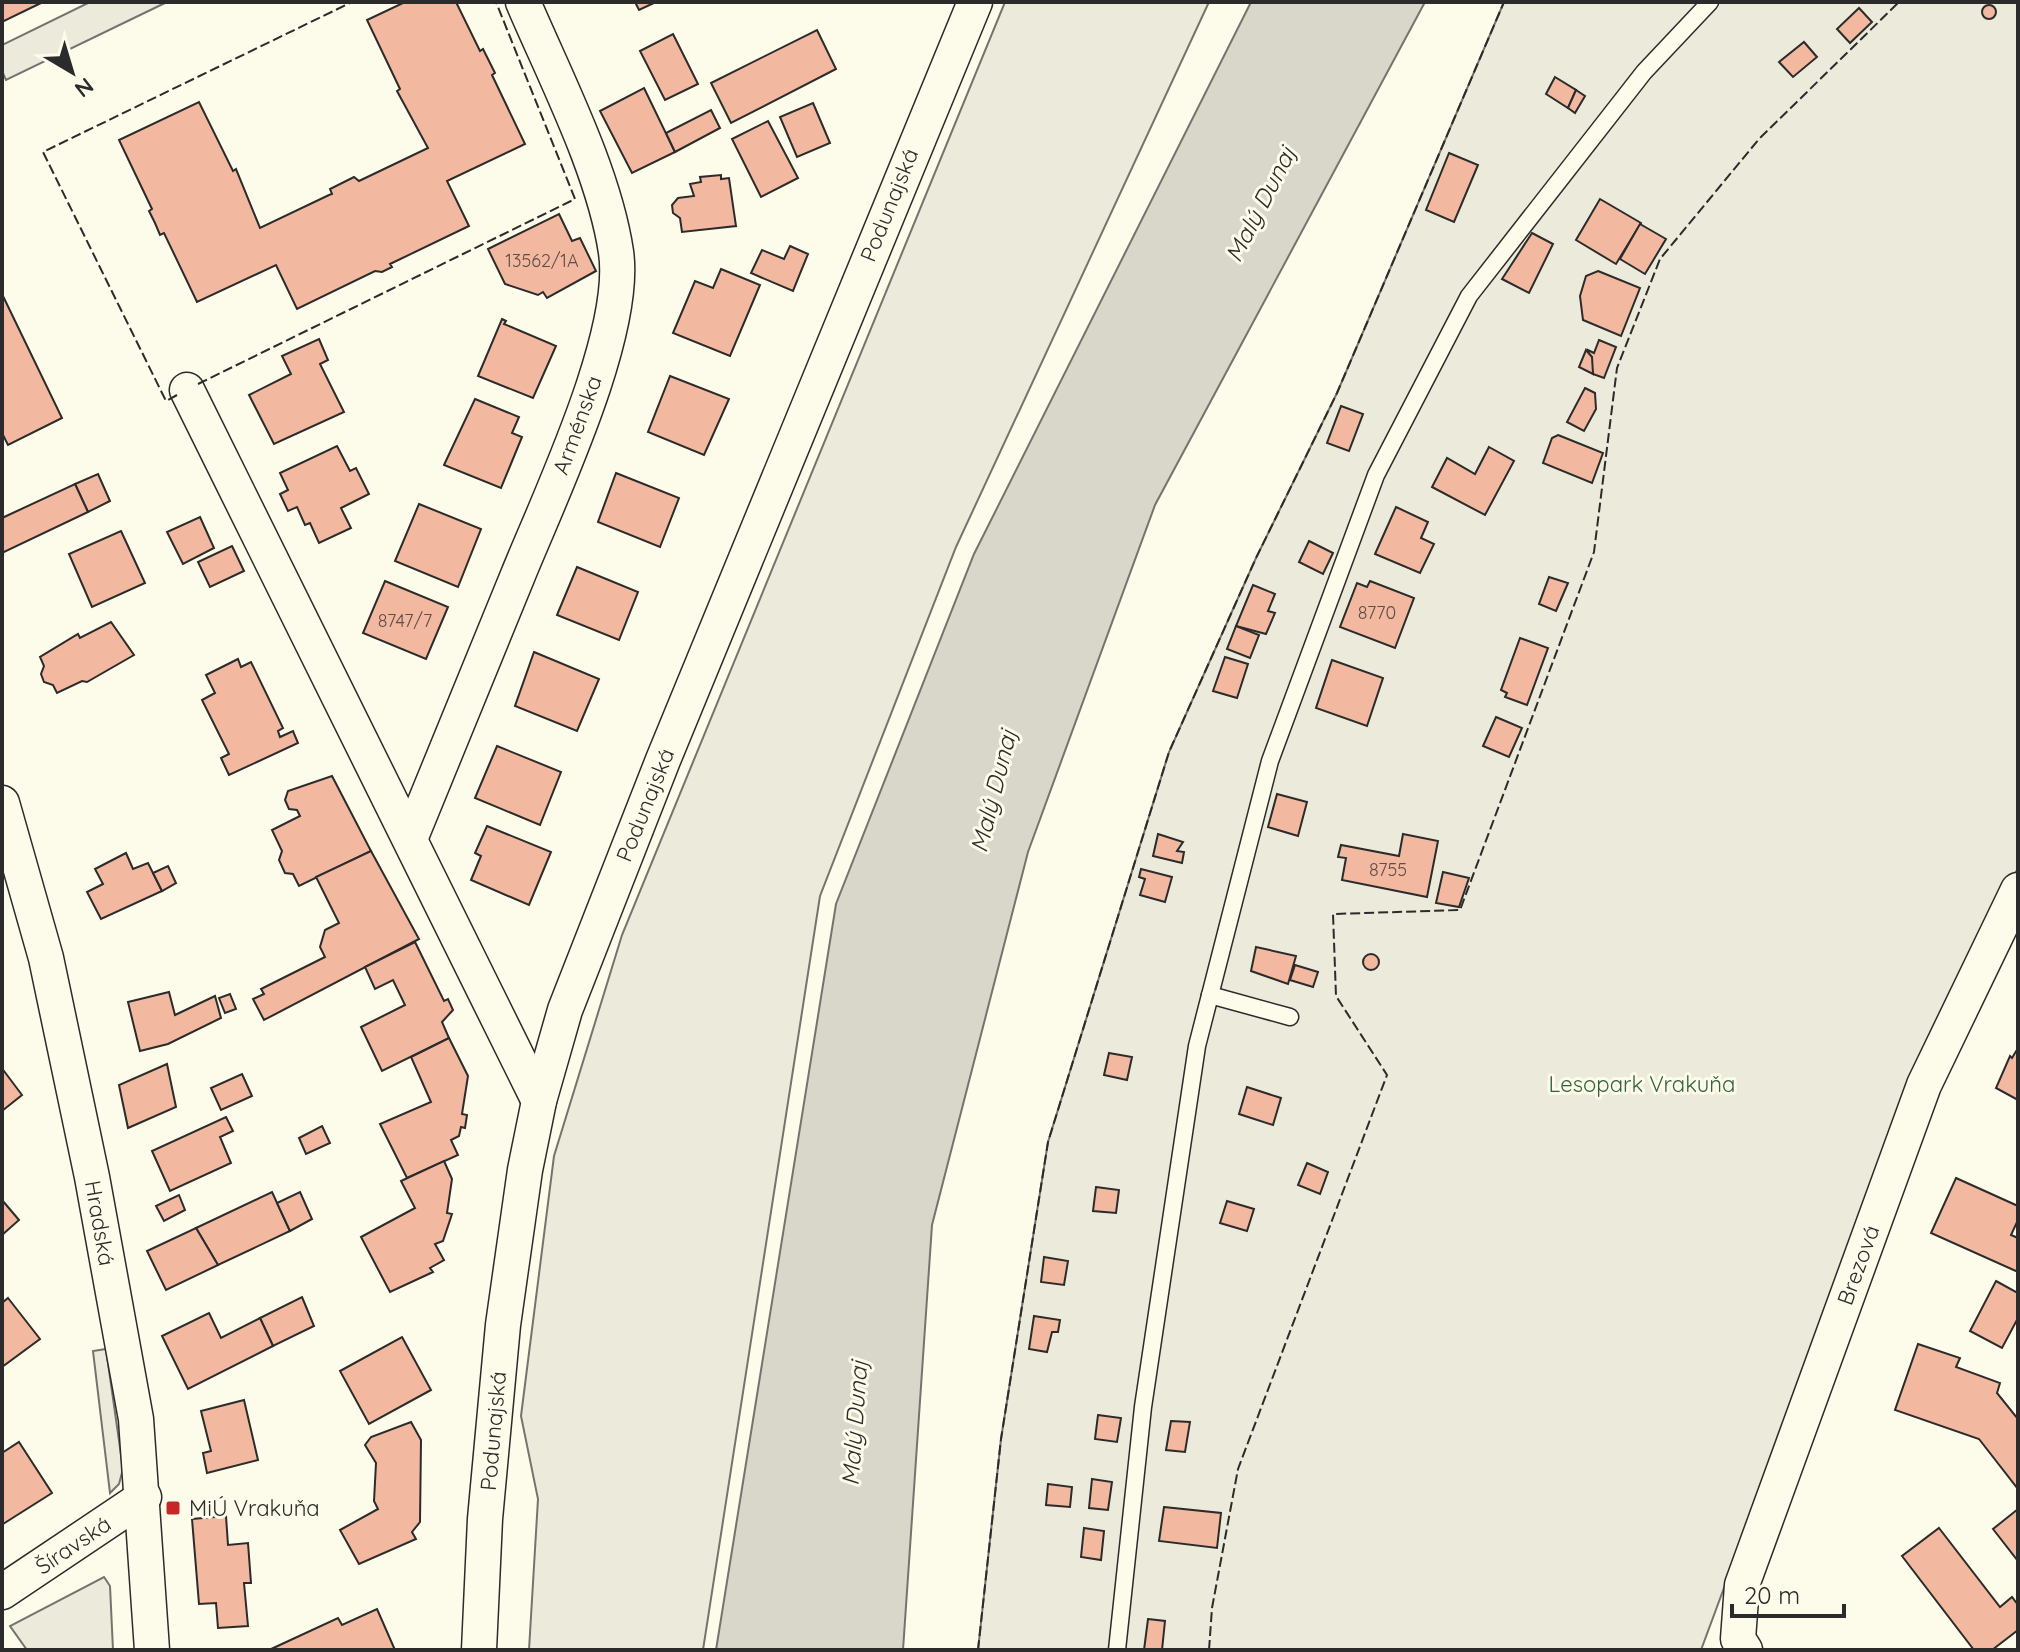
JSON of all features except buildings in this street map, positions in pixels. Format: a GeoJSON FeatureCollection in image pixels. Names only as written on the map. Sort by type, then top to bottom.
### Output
{"type":"FeatureCollection","features":[{"type":"Feature","properties":{"kind":"street","name":"Arménska"},"geometry":{"type":"LineString","coordinates":[[410,839],[570,447],[603,353],[616,290],[616,252],[599,188],[523,2]]}},
{"type":"Feature","properties":{"kind":"street","name":"Podunajská"},"geometry":{"type":"LineString","coordinates":[[479,1650],[485,1519],[503,1325],[525,1170],[539,1101],[565,1010],[594,928],[975,2]]}},
{"type":"Feature","properties":{"kind":"street"},"geometry":{"type":"LineString","coordinates":[[187,390],[539,1101]]}},
{"type":"Feature","properties":{"kind":"street","name":"Hradská"},"geometry":{"type":"LineString","coordinates":[[2,803],[46,958],[92,1177],[136,1419],[144,1497],[152,1650]]}},
{"type":"Feature","properties":{"kind":"street","name":"Brezová"},"geometry":{"type":"LineString","coordinates":[[1745,1650],[1738,1639],[1742,1585],[1747,1570],[1924,1085],[2018,890]]}},
{"type":"Feature","properties":{"kind":"street","name":"Šíravská"},"geometry":{"type":"LineString","coordinates":[[2,1592],[144,1497]]}},
{"type":"Feature","properties":{"kind":"lane"},"geometry":{"type":"LineString","coordinates":[[1117,1650],[1146,1391],[1197,1046],[1270,761],[1376,475],[1469,296],[1644,72],[1710,2]]}},
{"type":"Feature","properties":{"kind":"lane"},"geometry":{"type":"LineString","coordinates":[[1210,995],[1290,1017]]}},
{"type":"Feature","properties":{"kind":"green space"},"geometry":{"type":"Polygon","coordinates":[[[1005,2],[1209,2],[956,547],[820,896],[703,1650],[529,1650],[538,1499],[521,1416],[554,1156],[622,935],[1005,2]]]}},
{"type":"Feature","properties":{"kind":"green space","name":"Lesopark Vrakuňa"},"geometry":{"type":"Polygon","coordinates":[[[1504,2],[2018,2],[2018,868],[1902,1107],[1701,1650],[978,1650],[1001,1439],[1048,1142],[1169,752],[1256,558],[1337,393],[1504,2]]]}},
{"type":"Feature","properties":{"kind":"green space"},"geometry":{"type":"Polygon","coordinates":[[[106,1349],[123,1469],[119,1484],[110,1493],[93,1351],[106,1349]]]}},
{"type":"Feature","properties":{"kind":"shaded area"},"geometry":{"type":"Polygon","coordinates":[[[90,2],[167,2],[6,80],[2,71],[2,45],[90,2]]]}},
{"type":"Feature","properties":{"kind":"shaded area"},"geometry":{"type":"Polygon","coordinates":[[[104,1577],[110,1586],[113,1650],[27,1650],[10,1626],[104,1577]]]}},
{"type":"Feature","properties":{"kind":"water","name":"Malý Dunaj"},"geometry":{"type":"Polygon","coordinates":[[[1251,2],[1425,2],[1155,505],[1028,852],[932,1225],[903,1650],[716,1650],[836,904],[974,554],[1251,2]]]}},
{"type":"Feature","properties":{"kind":"fence"},"geometry":{"type":"LineString","coordinates":[[177,395],[166,401],[43,152],[352,2]]}},
{"type":"Feature","properties":{"kind":"fence"},"geometry":{"type":"LineString","coordinates":[[198,384],[575,199],[496,2]]}},
{"type":"Feature","properties":{"kind":"fence"},"geometry":{"type":"LineString","coordinates":[[978,1650],[1001,1439],[1048,1142],[1169,752],[1256,558],[1337,393],[1504,2]]}},
{"type":"Feature","properties":{"kind":"fence"},"geometry":{"type":"LineString","coordinates":[[1209,1650],[1212,1608],[1238,1469],[1387,1075],[1336,996],[1333,914],[1460,910],[1594,552],[1617,368],[1660,259],[1759,139],[1899,2]]}},
{"type":"Feature","properties":{"kind":"place","name":"MiÚ Vrakuňa"},"geometry":{"type":"Point","coordinates":[173,1508]}}]}
